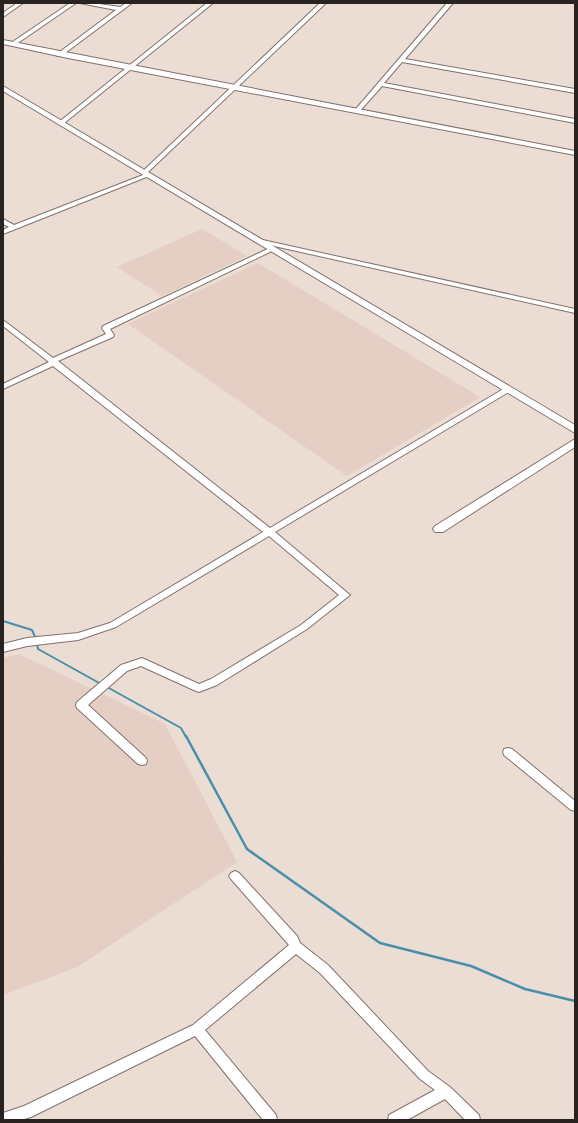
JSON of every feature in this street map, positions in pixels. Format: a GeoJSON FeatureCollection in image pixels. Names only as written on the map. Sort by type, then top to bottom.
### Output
{"type":"FeatureCollection","features":[{"type":"Feature","properties":{"kind":"street"},"geometry":{"type":"LineString","coordinates":[[3,15],[20,3]]}},
{"type":"Feature","properties":{"kind":"street"},"geometry":{"type":"LineString","coordinates":[[13,44],[73,3]]}},
{"type":"Feature","properties":{"kind":"street"},"geometry":{"type":"LineString","coordinates":[[84,3],[120,9]]}},
{"type":"Feature","properties":{"kind":"street"},"geometry":{"type":"LineString","coordinates":[[59,55],[129,3]]}},
{"type":"Feature","properties":{"kind":"street"},"geometry":{"type":"LineString","coordinates":[[61,123],[210,3]]}},
{"type":"Feature","properties":{"kind":"street"},"geometry":{"type":"LineString","coordinates":[[3,232],[146,174],[323,3]]}},
{"type":"Feature","properties":{"kind":"street"},"geometry":{"type":"LineString","coordinates":[[356,111],[450,3]]}},
{"type":"Feature","properties":{"kind":"street"},"geometry":{"type":"LineString","coordinates":[[3,42],[59,55],[575,153]]}},
{"type":"Feature","properties":{"kind":"street"},"geometry":{"type":"LineString","coordinates":[[401,60],[575,91]]}},
{"type":"Feature","properties":{"kind":"street"},"geometry":{"type":"LineString","coordinates":[[380,84],[575,121]]}},
{"type":"Feature","properties":{"kind":"street"},"geometry":{"type":"LineString","coordinates":[[3,88],[575,430]]}},
{"type":"Feature","properties":{"kind":"street"},"geometry":{"type":"LineString","coordinates":[[3,221],[14,228]]}},
{"type":"Feature","properties":{"kind":"street"},"geometry":{"type":"LineString","coordinates":[[258,241],[575,311]]}},
{"type":"Feature","properties":{"kind":"street"},"geometry":{"type":"LineString","coordinates":[[3,387],[110,335],[106,328],[272,250]]}},
{"type":"Feature","properties":{"kind":"street"},"geometry":{"type":"LineString","coordinates":[[3,322],[269,532],[345,595],[304,627],[214,682],[199,688],[142,662],[124,668],[81,705],[142,761]]}},
{"type":"Feature","properties":{"kind":"street"},"geometry":{"type":"LineString","coordinates":[[3,648],[27,642],[78,636],[113,625],[508,390]]}},
{"type":"Feature","properties":{"kind":"street"},"geometry":{"type":"LineString","coordinates":[[439,529],[575,442]]}},
{"type":"Feature","properties":{"kind":"street"},"geometry":{"type":"LineString","coordinates":[[508,752],[575,807]]}},
{"type":"Feature","properties":{"kind":"street"},"geometry":{"type":"LineString","coordinates":[[235,876],[293,940],[296,947],[324,969],[424,1075],[446,1090],[474,1120]]}},
{"type":"Feature","properties":{"kind":"street"},"geometry":{"type":"LineString","coordinates":[[3,1119],[26,1112],[197,1029],[296,947]]}},
{"type":"Feature","properties":{"kind":"street"},"geometry":{"type":"LineString","coordinates":[[197,1029],[271,1120]]}},
{"type":"Feature","properties":{"kind":"street"},"geometry":{"type":"LineString","coordinates":[[394,1120],[446,1090]]}},
{"type":"Feature","properties":{"kind":"shaded area"},"geometry":{"type":"Polygon","coordinates":[[[202,229],[247,256],[162,296],[117,267],[202,229]]]}},
{"type":"Feature","properties":{"kind":"shaded area"},"geometry":{"type":"Polygon","coordinates":[[[258,263],[480,397],[347,476],[128,324],[258,263]]]}},
{"type":"Feature","properties":{"kind":"shaded area"},"geometry":{"type":"Polygon","coordinates":[[[19,654],[165,724],[237,862],[77,967],[3,995],[3,864],[6,862],[3,858],[3,658],[19,654]]]}},
{"type":"Feature","properties":{"kind":"waterway"},"geometry":{"type":"LineString","coordinates":[[3,621],[32,630],[36,639]]}},
{"type":"Feature","properties":{"kind":"waterway"},"geometry":{"type":"LineString","coordinates":[[37,644],[38,649],[101,684]]}},
{"type":"Feature","properties":{"kind":"waterway"},"geometry":{"type":"LineString","coordinates":[[107,687],[181,728],[186,737]]}},
{"type":"Feature","properties":{"kind":"waterway"},"geometry":{"type":"LineString","coordinates":[[186,736],[247,849],[380,943],[471,966],[525,989],[575,1001]]}}]}
